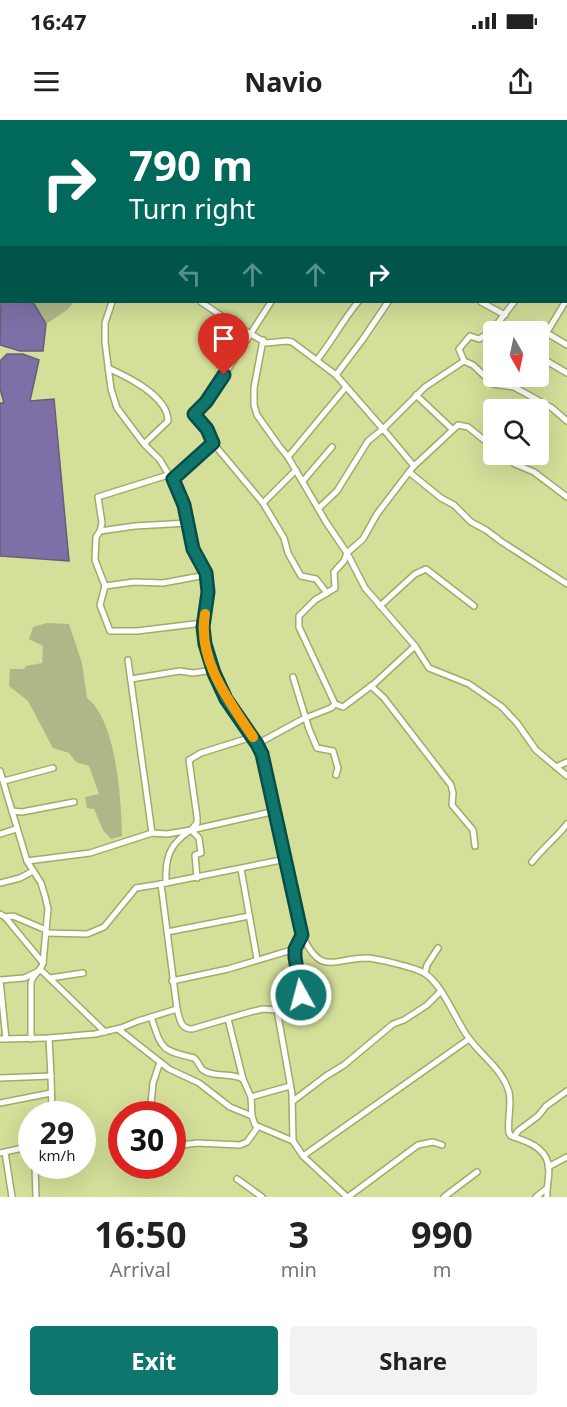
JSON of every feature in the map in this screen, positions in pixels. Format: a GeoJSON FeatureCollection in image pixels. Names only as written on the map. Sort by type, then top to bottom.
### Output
{"type":"FeatureCollection","features":[{"type":"Feature","properties":{"kind":"street"},"geometry":{"type":"LineString","coordinates":[[112,303],[105,323],[111,389],[120,414],[160,460],[168,475],[173,479],[184,505],[193,549],[204,566],[206,575],[208,592],[203,623],[205,644],[226,699],[262,754],[302,935],[313,955],[327,962],[367,958],[425,973],[441,991],[469,1039],[497,1068],[503,1078],[509,1092],[509,1133],[538,1148],[548,1167],[547,1197]]}},
{"type":"Feature","properties":{"kind":"street"},"geometry":{"type":"LineString","coordinates":[[204,303],[249,333],[271,343],[292,342],[310,358],[317,360],[336,375],[414,466]]}},
{"type":"Feature","properties":{"kind":"street"},"geometry":{"type":"LineString","coordinates":[[270,303],[206,402],[194,414],[207,429],[213,443],[263,503],[284,538],[288,554],[301,576],[316,579],[327,593]]}},
{"type":"Feature","properties":{"kind":"street"},"geometry":{"type":"LineString","coordinates":[[317,360],[332,342],[337,330],[357,303]]}},
{"type":"Feature","properties":{"kind":"street"},"geometry":{"type":"LineString","coordinates":[[336,375],[387,303]]}},
{"type":"Feature","properties":{"kind":"street"},"geometry":{"type":"LineString","coordinates":[[483,303],[505,315]]}},
{"type":"Feature","properties":{"kind":"street"},"geometry":{"type":"LineString","coordinates":[[483,374],[473,365],[464,361],[459,349],[470,336],[479,339],[491,332],[513,303]]}},
{"type":"Feature","properties":{"kind":"street"},"geometry":{"type":"LineString","coordinates":[[549,330],[565,303]]}},
{"type":"Feature","properties":{"kind":"street"},"geometry":{"type":"LineString","coordinates":[[549,334],[567,345]]}},
{"type":"Feature","properties":{"kind":"street"},"geometry":{"type":"LineString","coordinates":[[263,340],[255,382],[254,405],[257,415],[303,481],[365,588],[415,646],[433,671],[469,684],[502,707],[514,719],[536,750],[567,776]]}},
{"type":"Feature","properties":{"kind":"street"},"geometry":{"type":"LineString","coordinates":[[319,508],[346,479],[368,441],[416,395],[464,361]]}},
{"type":"Feature","properties":{"kind":"street"},"geometry":{"type":"LineString","coordinates":[[549,362],[567,373]]}},
{"type":"Feature","properties":{"kind":"street"},"geometry":{"type":"LineString","coordinates":[[108,368],[136,382],[160,403],[168,414],[168,421],[144,444]]}},
{"type":"Feature","properties":{"kind":"street"},"geometry":{"type":"LineString","coordinates":[[288,457],[346,387]]}},
{"type":"Feature","properties":{"kind":"street"},"geometry":{"type":"LineString","coordinates":[[514,387],[552,408],[567,421]]}},
{"type":"Feature","properties":{"kind":"street"},"geometry":{"type":"LineString","coordinates":[[416,395],[452,429]]}},
{"type":"Feature","properties":{"kind":"street"},"geometry":{"type":"LineString","coordinates":[[415,646],[371,686],[343,707],[335,704],[299,627],[298,616],[315,600],[335,588],[334,572],[347,554],[363,539],[377,514],[414,466],[430,453],[452,429],[462,424],[483,439]]}},
{"type":"Feature","properties":{"kind":"street"},"geometry":{"type":"LineString","coordinates":[[173,479],[213,443]]}},
{"type":"Feature","properties":{"kind":"street"},"geometry":{"type":"LineString","coordinates":[[303,481],[332,447]]}},
{"type":"Feature","properties":{"kind":"street"},"geometry":{"type":"LineString","coordinates":[[517,465],[534,472],[567,497]]}},
{"type":"Feature","properties":{"kind":"street"},"geometry":{"type":"LineString","coordinates":[[263,503],[296,470]]}},
{"type":"Feature","properties":{"kind":"street"},"geometry":{"type":"LineString","coordinates":[[409,472],[423,486],[454,505],[471,522],[567,584]]}},
{"type":"Feature","properties":{"kind":"street"},"geometry":{"type":"LineString","coordinates":[[168,475],[98,497],[102,523],[96,537],[95,560],[105,586],[100,605],[110,631],[137,631],[203,623]]}},
{"type":"Feature","properties":{"kind":"street"},"geometry":{"type":"LineString","coordinates":[[100,531],[135,526],[188,523]]}},
{"type":"Feature","properties":{"kind":"street"},"geometry":{"type":"LineString","coordinates":[[380,606],[415,574],[426,569],[474,606]]}},
{"type":"Feature","properties":{"kind":"street"},"geometry":{"type":"LineString","coordinates":[[105,586],[134,582],[163,583],[206,575]]}},
{"type":"Feature","properties":{"kind":"street"},"geometry":{"type":"LineString","coordinates":[[128,660],[152,832]]}},
{"type":"Feature","properties":{"kind":"street"},"geometry":{"type":"LineString","coordinates":[[131,679],[180,671],[193,673],[214,670]]}},
{"type":"Feature","properties":{"kind":"street"},"geometry":{"type":"LineString","coordinates":[[293,677],[317,748],[333,751],[338,768],[336,775]]}},
{"type":"Feature","properties":{"kind":"street"},"geometry":{"type":"LineString","coordinates":[[371,686],[384,698],[451,785],[452,805],[473,830],[475,846]]}},
{"type":"Feature","properties":{"kind":"street"},"geometry":{"type":"LineString","coordinates":[[257,744],[335,704]]}},
{"type":"Feature","properties":{"kind":"street"},"geometry":{"type":"LineString","coordinates":[[252,737],[201,753],[189,760],[197,823],[176,840],[168,856],[164,884],[172,981],[182,1025],[186,1029],[192,1029],[262,1009],[277,1010],[295,1003],[301,995],[295,949],[302,935]]}},
{"type":"Feature","properties":{"kind":"street"},"geometry":{"type":"LineString","coordinates":[[556,767],[567,762]]}},
{"type":"Feature","properties":{"kind":"street"},"geometry":{"type":"LineString","coordinates":[[4,781],[53,768]]}},
{"type":"Feature","properties":{"kind":"street"},"geometry":{"type":"LineString","coordinates":[[0,771],[27,861],[41,883],[48,909],[43,963],[41,970],[31,979],[31,1039]]}},
{"type":"Feature","properties":{"kind":"street"},"geometry":{"type":"LineString","coordinates":[[12,811],[22,812],[74,802]]}},
{"type":"Feature","properties":{"kind":"street"},"geometry":{"type":"LineString","coordinates":[[27,861],[90,853],[152,832],[167,834],[191,830],[276,811]]}},
{"type":"Feature","properties":{"kind":"street"},"geometry":{"type":"LineString","coordinates":[[532,862],[543,847],[567,824]]}},
{"type":"Feature","properties":{"kind":"street"},"geometry":{"type":"LineString","coordinates":[[0,834],[16,829]]}},
{"type":"Feature","properties":{"kind":"street"},"geometry":{"type":"LineString","coordinates":[[191,830],[199,838],[201,853],[195,855],[197,878]]}},
{"type":"Feature","properties":{"kind":"street"},"geometry":{"type":"LineString","coordinates":[[3,916],[13,916],[46,932],[87,934],[104,927],[136,888],[286,859]]}},
{"type":"Feature","properties":{"kind":"street"},"geometry":{"type":"LineString","coordinates":[[241,868],[257,959]]}},
{"type":"Feature","properties":{"kind":"street"},"geometry":{"type":"LineString","coordinates":[[0,883],[20,878],[33,871]]}},
{"type":"Feature","properties":{"kind":"street"},"geometry":{"type":"LineString","coordinates":[[3,916],[43,963]]}},
{"type":"Feature","properties":{"kind":"street"},"geometry":{"type":"LineString","coordinates":[[168,932],[249,916]]}},
{"type":"Feature","properties":{"kind":"street"},"geometry":{"type":"LineString","coordinates":[[425,973],[427,965],[438,948]]}},
{"type":"Feature","properties":{"kind":"street"},"geometry":{"type":"LineString","coordinates":[[172,981],[228,969],[295,949]]}},
{"type":"Feature","properties":{"kind":"street"},"geometry":{"type":"LineString","coordinates":[[41,970],[105,1032]]}},
{"type":"Feature","properties":{"kind":"street"},"geometry":{"type":"LineString","coordinates":[[41,970],[24,978],[0,980],[3,1039],[49,1038],[105,1032],[177,1009]]}},
{"type":"Feature","properties":{"kind":"street"},"geometry":{"type":"LineString","coordinates":[[50,978],[83,974]]}},
{"type":"Feature","properties":{"kind":"street"},"geometry":{"type":"LineString","coordinates":[[292,1101],[344,1065],[393,1024],[404,1020],[426,1005],[441,991]]}},
{"type":"Feature","properties":{"kind":"street"},"geometry":{"type":"LineString","coordinates":[[277,1010],[292,1101],[293,1141],[303,1156],[347,1197],[418,1145],[433,1142],[442,1145]]}},
{"type":"Feature","properties":{"kind":"street"},"geometry":{"type":"LineString","coordinates":[[150,1017],[161,1046],[170,1052],[194,1058],[203,1070],[220,1075],[236,1075],[243,1079]]}},
{"type":"Feature","properties":{"kind":"street"},"geometry":{"type":"LineString","coordinates":[[228,1019],[243,1079],[251,1096],[252,1116],[257,1128],[293,1141]]}},
{"type":"Feature","properties":{"kind":"street"},"geometry":{"type":"LineString","coordinates":[[118,1029],[160,1062],[199,1083],[230,1107],[252,1116]]}},
{"type":"Feature","properties":{"kind":"street"},"geometry":{"type":"LineString","coordinates":[[49,1038],[51,1101]]}},
{"type":"Feature","properties":{"kind":"street"},"geometry":{"type":"LineString","coordinates":[[303,1156],[469,1039]]}},
{"type":"Feature","properties":{"kind":"street"},"geometry":{"type":"LineString","coordinates":[[151,1101],[153,1083],[160,1062]]}},
{"type":"Feature","properties":{"kind":"street"},"geometry":{"type":"LineString","coordinates":[[199,1083],[203,1070]]}},
{"type":"Feature","properties":{"kind":"street"},"geometry":{"type":"LineString","coordinates":[[0,1078],[51,1076]]}},
{"type":"Feature","properties":{"kind":"street"},"geometry":{"type":"LineString","coordinates":[[251,1096],[290,1086]]}},
{"type":"Feature","properties":{"kind":"street"},"geometry":{"type":"LineString","coordinates":[[514,1137],[546,1106],[567,1091]]}},
{"type":"Feature","properties":{"kind":"street"},"geometry":{"type":"LineString","coordinates":[[0,1103],[51,1093]]}},
{"type":"Feature","properties":{"kind":"street"},"geometry":{"type":"LineString","coordinates":[[186,1145],[197,1143],[240,1145],[247,1143],[257,1128]]}},
{"type":"Feature","properties":{"kind":"street"},"geometry":{"type":"LineString","coordinates":[[12,1197],[3,1152],[18,1149]]}},
{"type":"Feature","properties":{"kind":"street"},"geometry":{"type":"LineString","coordinates":[[548,1167],[567,1158]]}},
{"type":"Feature","properties":{"kind":"street"},"geometry":{"type":"LineString","coordinates":[[444,1197],[477,1172]]}},
{"type":"Feature","properties":{"kind":"street"},"geometry":{"type":"LineString","coordinates":[[35,1179],[36,1197]]}},
{"type":"Feature","properties":{"kind":"street"},"geometry":{"type":"LineString","coordinates":[[237,1179],[262,1197]]}},
{"type":"Feature","properties":{"kind":"street"},"geometry":{"type":"LineString","coordinates":[[536,1197],[546,1189]]}},
{"type":"Feature","properties":{"kind":"green space"},"geometry":{"type":"Polygon","coordinates":[[[34,303],[73,303],[67,310],[46,324],[34,303]]]}},
{"type":"Feature","properties":{"kind":"green space"},"geometry":{"type":"Polygon","coordinates":[[[47,623],[69,624],[82,663],[87,698],[97,709],[105,724],[115,762],[122,836],[111,839],[103,830],[94,809],[87,808],[85,797],[99,794],[89,766],[76,762],[69,753],[53,748],[28,701],[9,686],[10,669],[24,669],[26,666],[42,663],[43,646],[29,639],[33,627],[47,623]]]}},
{"type":"Feature","properties":{"kind":"shaded area"},"geometry":{"type":"Polygon","coordinates":[[[1,303],[34,303],[46,324],[43,351],[20,351],[0,345],[1,303]]]}},
{"type":"Feature","properties":{"kind":"shaded area"},"geometry":{"type":"Polygon","coordinates":[[[7,354],[23,354],[39,360],[30,401],[54,399],[69,561],[0,556],[0,403],[4,403],[0,389],[0,361],[7,354]]]}},
{"type":"Feature","properties":{"kind":"slow traffic"},"geometry":{"type":"LineString","coordinates":[[205,614],[203,627],[205,644],[214,673],[226,699],[253,737]]}},
{"type":"Feature","properties":{"kind":"route"},"geometry":{"type":"LineString","coordinates":[[224,375],[206,402],[194,414],[207,429],[213,443],[173,479],[184,505],[193,549],[206,573],[208,592],[203,627],[205,644],[214,673],[226,699],[260,748],[268,777],[302,935],[295,949],[301,995]]}}]}
